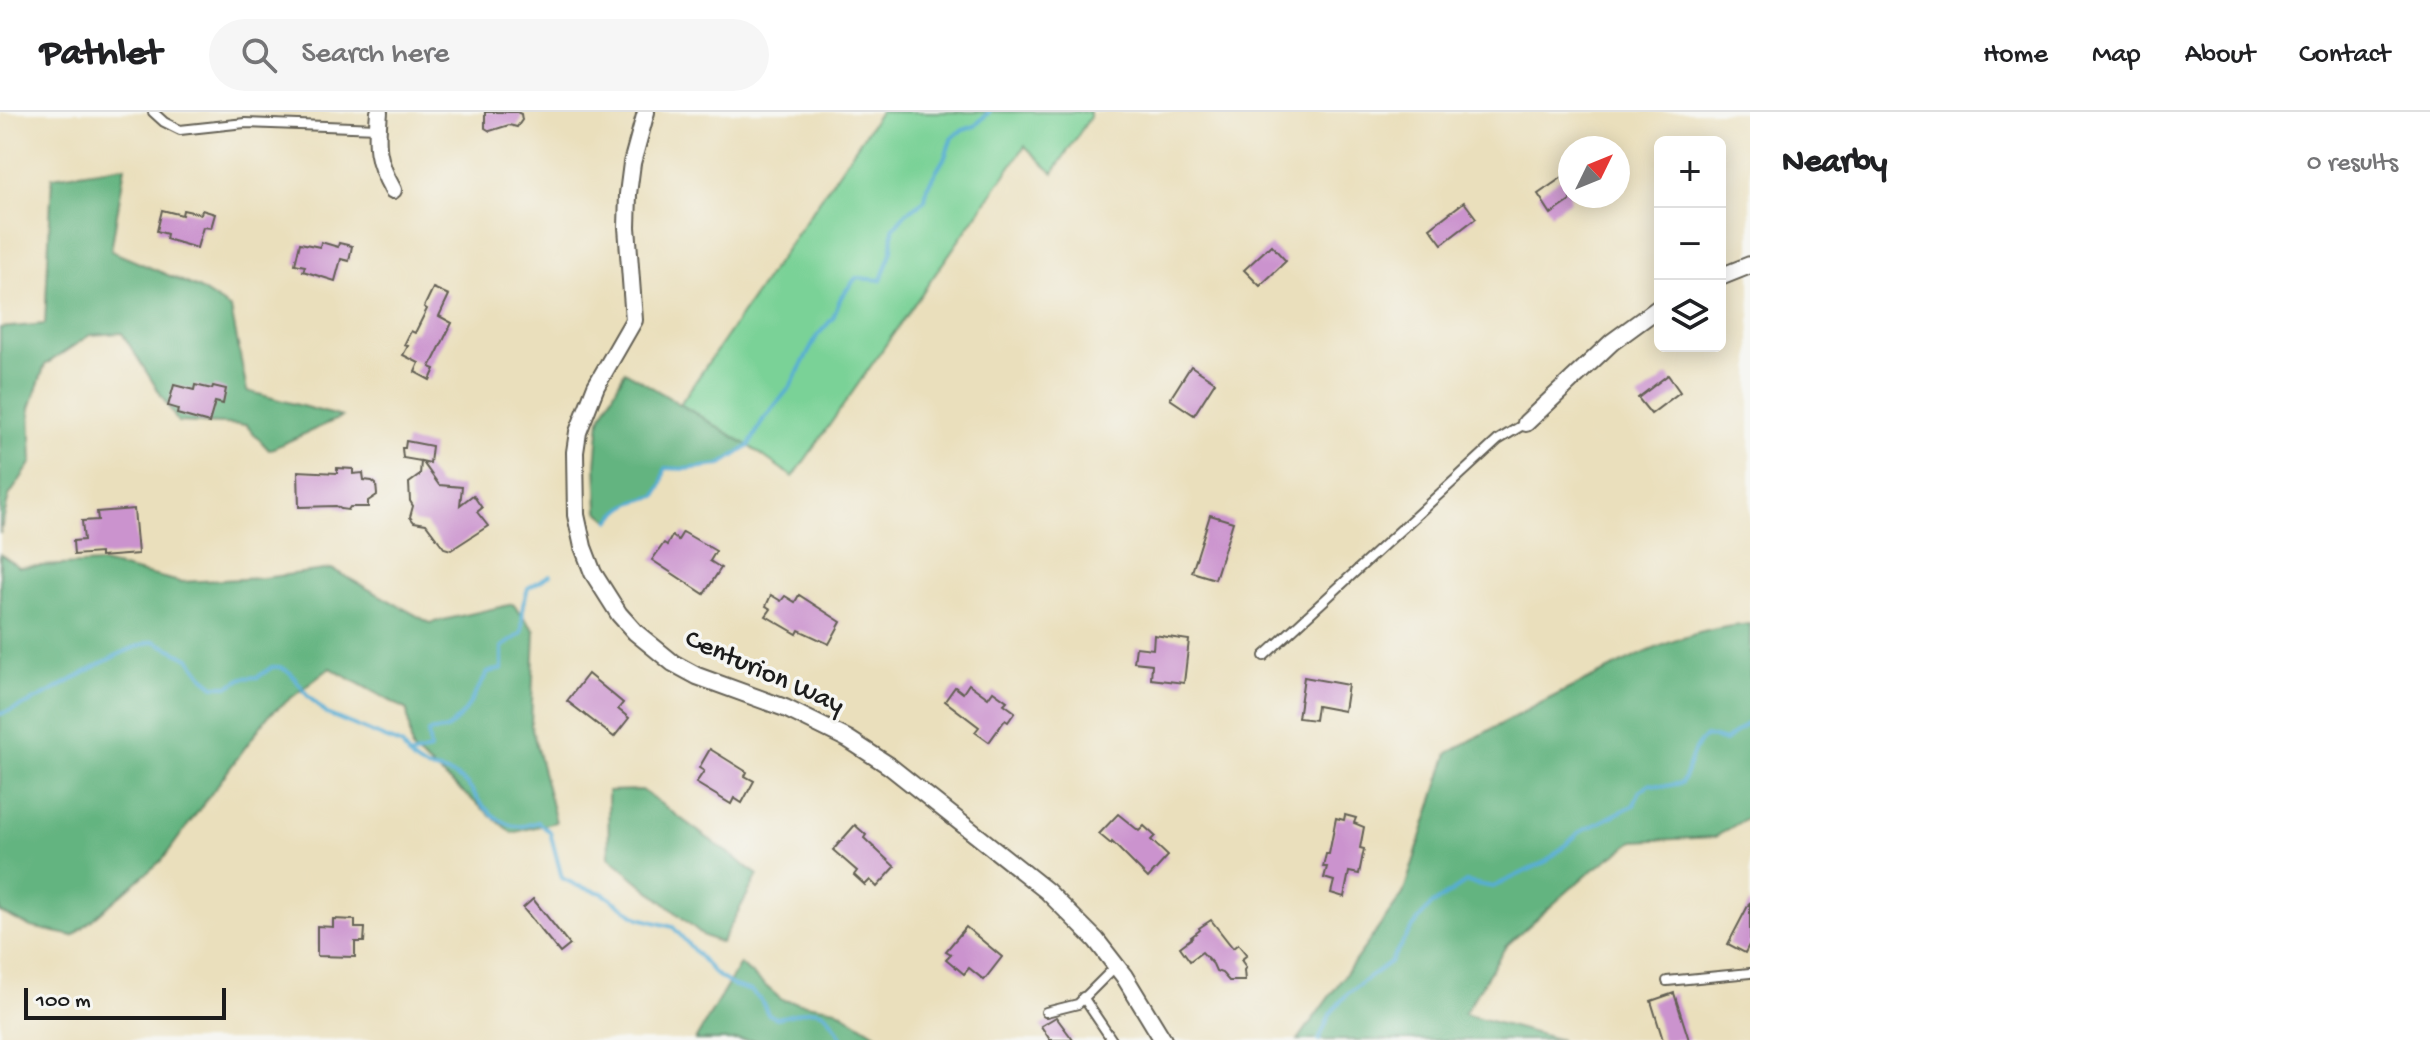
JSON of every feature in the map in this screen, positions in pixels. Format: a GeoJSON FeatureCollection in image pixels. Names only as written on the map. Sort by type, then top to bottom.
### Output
{"type":"FeatureCollection","features":[{"type":"Feature","properties":{"kind":"street","name":"Centurion Way"},"geometry":{"type":"LineString","coordinates":[[646,112],[632,163],[628,194],[627,227],[634,320],[596,386],[578,432],[575,452],[576,515],[593,573],[619,614],[673,663],[848,739],[888,765],[1047,891],[1096,940],[1163,1040]]}},
{"type":"Feature","properties":{"kind":"street"},"geometry":{"type":"LineString","coordinates":[[378,120],[376,150],[382,171],[393,190]]}},
{"type":"Feature","properties":{"kind":"street"},"geometry":{"type":"LineString","coordinates":[[1726,275],[1750,265]]}},
{"type":"Feature","properties":{"kind":"street"},"geometry":{"type":"LineString","coordinates":[[1526,423],[1612,342],[1654,311]]}},
{"type":"Feature","properties":{"kind":"lane"},"geometry":{"type":"LineString","coordinates":[[153,112],[180,130],[245,123],[378,120]]}},
{"type":"Feature","properties":{"kind":"lane"},"geometry":{"type":"LineString","coordinates":[[1264,656],[1498,440],[1526,423]]}},
{"type":"Feature","properties":{"kind":"lane"},"geometry":{"type":"LineString","coordinates":[[1046,1012],[1078,1004],[1116,966]]}},
{"type":"Feature","properties":{"kind":"lane"},"geometry":{"type":"LineString","coordinates":[[1667,981],[1750,973]]}},
{"type":"Feature","properties":{"kind":"lane"},"geometry":{"type":"LineString","coordinates":[[1083,997],[1112,1040]]}},
{"type":"Feature","properties":{"kind":"green space"},"geometry":{"type":"Polygon","coordinates":[[[880,112],[1090,112],[1090,117],[1053,173],[1025,146],[793,477],[680,404],[880,112]]]}},
{"type":"Feature","properties":{"kind":"green space"},"geometry":{"type":"Polygon","coordinates":[[[125,166],[111,251],[198,288],[231,309],[247,391],[342,417],[269,450],[246,425],[178,422],[122,333],[90,335],[45,365],[30,408],[32,462],[9,496],[0,534],[0,328],[45,324],[52,177],[125,166]]]}},
{"type":"Feature","properties":{"kind":"green space"},"geometry":{"type":"Polygon","coordinates":[[[625,371],[749,446],[720,465],[665,468],[656,496],[630,504],[610,521],[598,511],[596,465],[600,419],[625,371]]]}},
{"type":"Feature","properties":{"kind":"green space"},"geometry":{"type":"Polygon","coordinates":[[[0,554],[19,567],[102,563],[180,582],[263,578],[332,569],[430,623],[513,604],[535,631],[531,725],[556,822],[512,833],[412,750],[407,710],[330,668],[269,715],[163,859],[73,936],[31,927],[0,912],[0,554]]]}},
{"type":"Feature","properties":{"kind":"green space"},"geometry":{"type":"Polygon","coordinates":[[[1750,624],[1750,816],[1715,837],[1634,841],[1586,875],[1506,946],[1464,1014],[1561,1040],[1298,1040],[1403,894],[1448,753],[1546,700],[1658,647],[1711,630],[1750,624]]]}},
{"type":"Feature","properties":{"kind":"green space"},"geometry":{"type":"Polygon","coordinates":[[[642,790],[758,875],[721,943],[704,936],[609,857],[608,791],[642,790]]]}},
{"type":"Feature","properties":{"kind":"green space"},"geometry":{"type":"Polygon","coordinates":[[[740,964],[782,1000],[836,1009],[885,1040],[695,1040],[740,964]]]}},
{"type":"Feature","properties":{"kind":"building"},"geometry":{"type":"Polygon","coordinates":[[[485,112],[517,112],[522,120],[517,127],[509,125],[490,131],[485,128],[485,112]]]}},
{"type":"Feature","properties":{"kind":"building"},"geometry":{"type":"Polygon","coordinates":[[[1558,180],[1560,208],[1551,214],[1538,194],[1558,180]]]}},
{"type":"Feature","properties":{"kind":"building"},"geometry":{"type":"Polygon","coordinates":[[[1464,202],[1476,218],[1442,244],[1430,228],[1464,202]]]}},
{"type":"Feature","properties":{"kind":"building"},"geometry":{"type":"Polygon","coordinates":[[[162,210],[182,215],[183,210],[215,214],[211,228],[203,227],[197,248],[166,239],[167,234],[157,231],[162,210]]]}},
{"type":"Feature","properties":{"kind":"building"},"geometry":{"type":"Polygon","coordinates":[[[321,242],[338,247],[339,243],[352,246],[349,261],[341,259],[335,281],[303,271],[305,266],[295,264],[300,243],[320,247],[321,242]]]}},
{"type":"Feature","properties":{"kind":"building"},"geometry":{"type":"Polygon","coordinates":[[[1271,245],[1286,261],[1260,286],[1244,270],[1271,245]]]}},
{"type":"Feature","properties":{"kind":"building"},"geometry":{"type":"Polygon","coordinates":[[[433,288],[449,295],[439,316],[452,323],[430,367],[435,369],[430,380],[415,372],[419,363],[403,355],[408,346],[404,345],[411,331],[415,333],[433,288]]]}},
{"type":"Feature","properties":{"kind":"building"},"geometry":{"type":"Polygon","coordinates":[[[1191,366],[1215,382],[1194,415],[1170,399],[1191,366]]]}},
{"type":"Feature","properties":{"kind":"building"},"geometry":{"type":"Polygon","coordinates":[[[1668,375],[1680,392],[1651,414],[1638,398],[1668,375]]]}},
{"type":"Feature","properties":{"kind":"building"},"geometry":{"type":"Polygon","coordinates":[[[174,385],[194,390],[195,385],[226,389],[223,404],[215,402],[209,423],[177,414],[178,409],[168,406],[174,385]]]}},
{"type":"Feature","properties":{"kind":"building"},"geometry":{"type":"Polygon","coordinates":[[[406,441],[432,446],[430,463],[422,461],[439,485],[462,487],[460,505],[473,495],[482,508],[477,512],[488,526],[451,550],[444,548],[426,524],[414,522],[410,517],[413,506],[409,483],[420,475],[421,461],[403,458],[402,448],[405,448],[406,441]]]}},
{"type":"Feature","properties":{"kind":"building"},"geometry":{"type":"Polygon","coordinates":[[[337,468],[353,469],[353,474],[363,473],[364,480],[376,484],[377,495],[368,501],[368,507],[350,507],[348,510],[336,506],[299,507],[298,471],[337,473],[337,468]]]}},
{"type":"Feature","properties":{"kind":"building"},"geometry":{"type":"Polygon","coordinates":[[[134,509],[138,554],[100,557],[100,553],[74,555],[73,541],[84,540],[82,521],[98,520],[97,512],[134,509]]]}},
{"type":"Feature","properties":{"kind":"building"},"geometry":{"type":"Polygon","coordinates":[[[1210,515],[1233,522],[1215,579],[1192,572],[1210,515]]]}},
{"type":"Feature","properties":{"kind":"building"},"geometry":{"type":"Polygon","coordinates":[[[683,532],[716,551],[710,561],[721,568],[704,594],[652,560],[664,543],[667,545],[672,536],[678,540],[683,532]]]}},
{"type":"Feature","properties":{"kind":"building"},"geometry":{"type":"Polygon","coordinates":[[[771,595],[781,601],[785,596],[795,602],[799,595],[841,622],[829,644],[799,630],[797,634],[766,616],[771,609],[766,606],[771,595]]]}},
{"type":"Feature","properties":{"kind":"building"},"geometry":{"type":"Polygon","coordinates":[[[1154,635],[1189,640],[1184,683],[1151,679],[1152,664],[1134,662],[1136,647],[1153,649],[1154,635]]]}},
{"type":"Feature","properties":{"kind":"building"},"geometry":{"type":"Polygon","coordinates":[[[588,674],[623,703],[618,709],[629,718],[614,737],[567,701],[588,674]]]}},
{"type":"Feature","properties":{"kind":"building"},"geometry":{"type":"Polygon","coordinates":[[[1304,677],[1348,685],[1344,711],[1317,706],[1315,720],[1298,718],[1304,677]]]}},
{"type":"Feature","properties":{"kind":"building"},"geometry":{"type":"Polygon","coordinates":[[[969,684],[988,698],[993,691],[1007,701],[1004,704],[1015,712],[989,742],[975,732],[979,727],[945,701],[955,687],[963,693],[969,684]]]}},
{"type":"Feature","properties":{"kind":"building"},"geometry":{"type":"Polygon","coordinates":[[[710,749],[747,772],[745,776],[754,781],[742,803],[734,798],[731,804],[696,783],[704,771],[699,768],[710,749]]]}},
{"type":"Feature","properties":{"kind":"building"},"geometry":{"type":"Polygon","coordinates":[[[1118,814],[1139,831],[1144,826],[1155,836],[1151,840],[1168,856],[1148,878],[1112,842],[1099,834],[1118,814]]]}},
{"type":"Feature","properties":{"kind":"building"},"geometry":{"type":"Polygon","coordinates":[[[1345,815],[1356,818],[1354,823],[1364,827],[1360,848],[1364,849],[1359,874],[1349,872],[1344,897],[1331,893],[1334,881],[1324,878],[1327,867],[1323,867],[1326,854],[1329,854],[1336,818],[1344,820],[1345,815]]]}},
{"type":"Feature","properties":{"kind":"building"},"geometry":{"type":"Polygon","coordinates":[[[855,825],[866,835],[864,838],[895,867],[877,887],[870,880],[865,885],[854,875],[857,871],[833,850],[855,825]]]}},
{"type":"Feature","properties":{"kind":"building"},"geometry":{"type":"Polygon","coordinates":[[[533,899],[570,945],[560,953],[523,908],[533,899]]]}},
{"type":"Feature","properties":{"kind":"building"},"geometry":{"type":"Polygon","coordinates":[[[1750,902],[1750,943],[1745,953],[1728,944],[1750,902]]]}},
{"type":"Feature","properties":{"kind":"building"},"geometry":{"type":"Polygon","coordinates":[[[333,919],[355,920],[355,928],[365,928],[364,942],[355,942],[355,957],[317,956],[317,926],[333,927],[333,919]]]}},
{"type":"Feature","properties":{"kind":"building"},"geometry":{"type":"Polygon","coordinates":[[[1211,920],[1233,948],[1238,944],[1247,955],[1241,960],[1246,967],[1245,981],[1229,981],[1216,971],[1202,952],[1190,961],[1180,947],[1211,920]]]}},
{"type":"Feature","properties":{"kind":"building"},"geometry":{"type":"Polygon","coordinates":[[[966,927],[1002,957],[984,980],[969,968],[964,974],[946,959],[951,954],[946,951],[966,927]]]}},
{"type":"Feature","properties":{"kind":"building"},"geometry":{"type":"Polygon","coordinates":[[[1674,993],[1689,1040],[1663,1040],[1651,1001],[1674,993]]]}},
{"type":"Feature","properties":{"kind":"building"},"geometry":{"type":"Polygon","coordinates":[[[1056,1017],[1073,1040],[1050,1040],[1041,1026],[1056,1017]]]}},
{"type":"Feature","properties":{"kind":"waterway"},"geometry":{"type":"LineString","coordinates":[[610,521],[630,504],[656,496],[665,468],[720,465],[749,446],[763,420],[790,387],[817,336],[833,318],[841,297],[856,278],[881,280],[892,250],[893,229],[906,213],[925,200],[927,187],[945,157],[952,137],[975,126],[989,112]]}},
{"type":"Feature","properties":{"kind":"waterway"},"geometry":{"type":"LineString","coordinates":[[408,756],[430,750],[428,732],[447,729],[464,713],[488,672],[502,669],[502,647],[522,633],[523,605],[528,588],[550,575]]}},
{"type":"Feature","properties":{"kind":"waterway"},"geometry":{"type":"LineString","coordinates":[[0,714],[40,698],[115,656],[154,641],[189,658],[214,686],[229,686],[243,678],[258,677],[272,667],[280,667],[291,673],[308,696],[327,714],[402,745],[409,756],[423,767],[454,775],[500,820],[515,826],[538,822],[550,832],[562,878],[602,893],[639,918],[673,927],[715,974],[732,985],[751,991],[761,1000],[768,1014],[777,1018],[808,1011],[823,1013],[842,1040]]}},
{"type":"Feature","properties":{"kind":"waterway"},"geometry":{"type":"LineString","coordinates":[[1319,1040],[1330,1014],[1348,993],[1390,962],[1430,906],[1466,882],[1493,887],[1547,861],[1580,832],[1634,805],[1639,792],[1649,784],[1666,786],[1681,783],[1696,747],[1706,736],[1725,741],[1750,724]]}}]}
